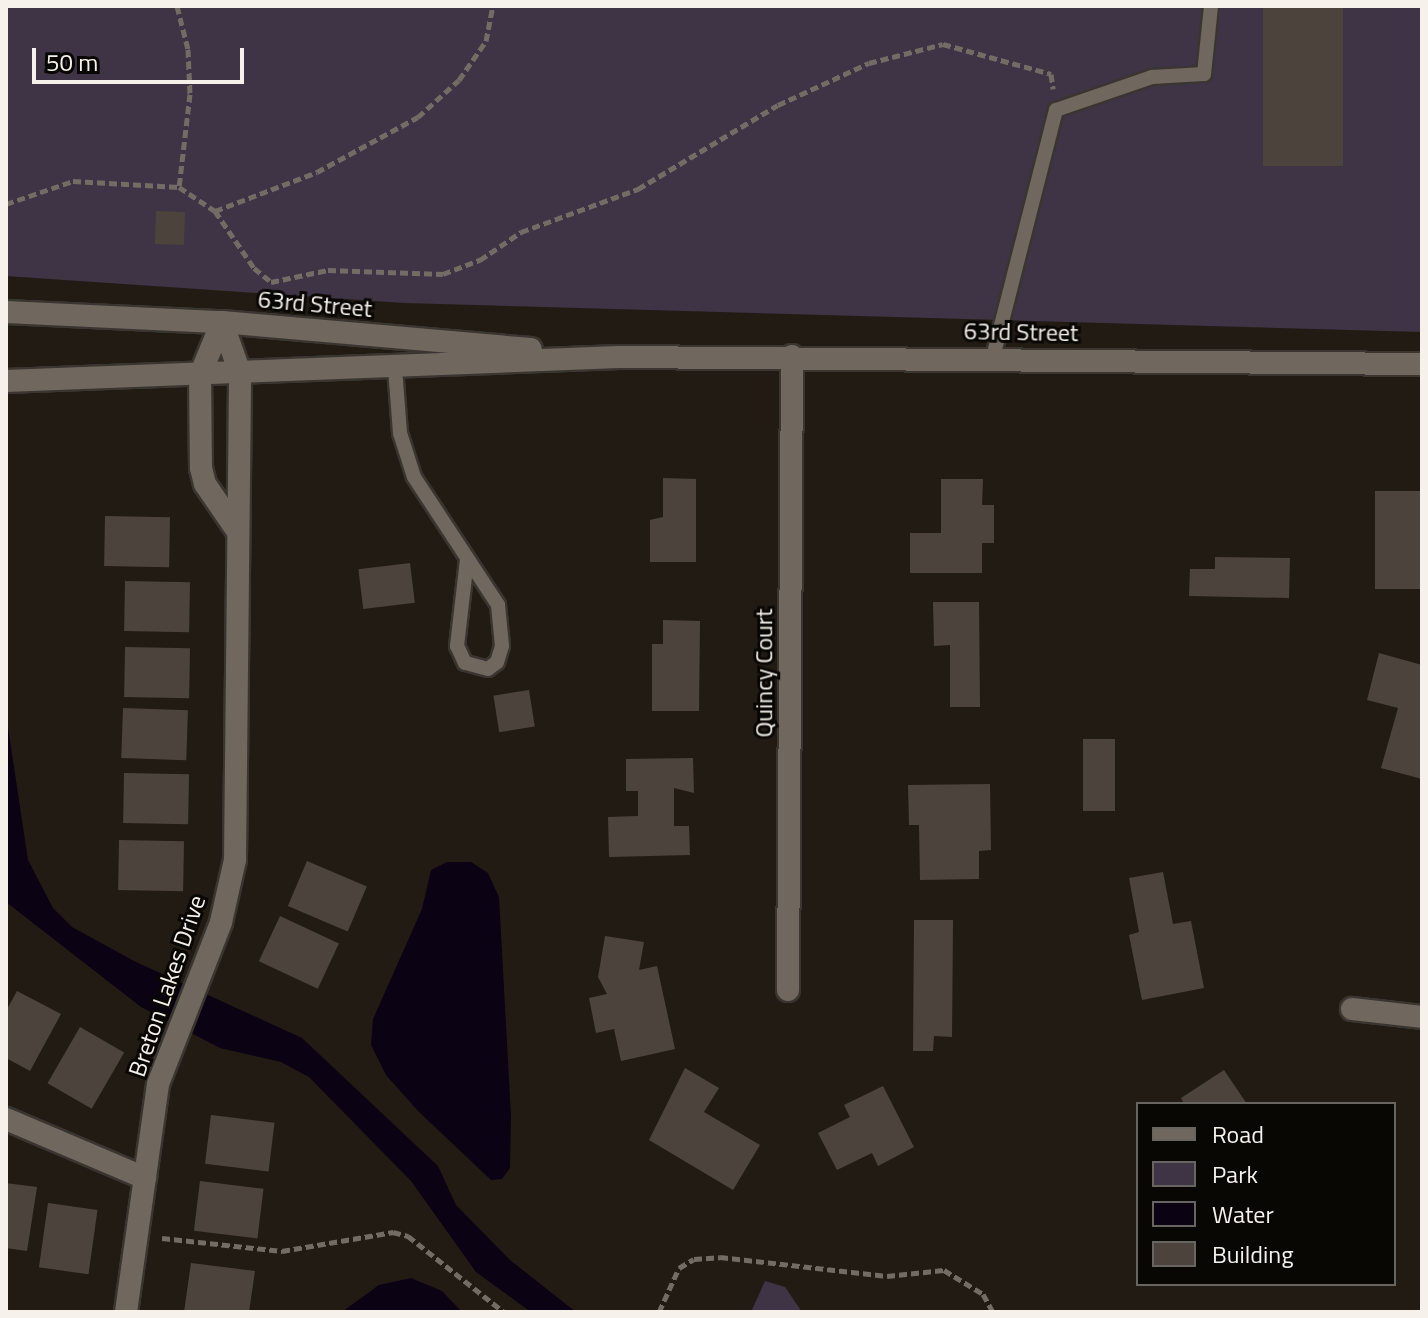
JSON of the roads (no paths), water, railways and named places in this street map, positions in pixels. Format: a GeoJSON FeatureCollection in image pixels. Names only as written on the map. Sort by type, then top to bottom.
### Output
{"type":"FeatureCollection","features":[{"type":"Feature","properties":{"kind":"street","name":"63rd Street"},"geometry":{"type":"LineString","coordinates":[[6,312],[222,322],[619,357]]}},
{"type":"Feature","properties":{"kind":"street"},"geometry":{"type":"LineString","coordinates":[[222,322],[240,373]]}},
{"type":"Feature","properties":{"kind":"street"},"geometry":{"type":"LineString","coordinates":[[222,322],[200,375],[205,484],[238,532]]}},
{"type":"Feature","properties":{"kind":"street","name":"Quincy Court"},"geometry":{"type":"LineString","coordinates":[[788,990],[792,356]]}},
{"type":"Feature","properties":{"kind":"street","name":"63rd Street"},"geometry":{"type":"LineString","coordinates":[[6,381],[619,357],[993,357],[1422,364]]}},
{"type":"Feature","properties":{"kind":"street","name":"Breton Lakes Drive"},"geometry":{"type":"LineString","coordinates":[[126,1312],[158,1084],[221,922],[235,860],[240,373]]}},
{"type":"Feature","properties":{"kind":"street"},"geometry":{"type":"LineString","coordinates":[[1352,1009],[1422,1017]]}},
{"type":"Feature","properties":{"kind":"street"},"geometry":{"type":"LineString","coordinates":[[6,1119],[145,1178]]}},
{"type":"Feature","properties":{"kind":"lane"},"geometry":{"type":"LineString","coordinates":[[993,357],[1056,110],[1152,77],[1204,74],[1211,6]]}},
{"type":"Feature","properties":{"kind":"lane"},"geometry":{"type":"LineString","coordinates":[[395,368],[405,455],[467,559],[485,581],[503,628],[497,662],[488,669],[465,663],[457,646],[467,559]]}},
{"type":"Feature","properties":{"kind":"water"},"geometry":{"type":"Polygon","coordinates":[[[6,714],[28,860],[53,908],[72,927],[134,961],[302,1038],[438,1166],[456,1205],[510,1260],[576,1312],[531,1312],[476,1272],[411,1181],[309,1077],[281,1062],[220,1048],[141,1007],[6,902],[6,714]]]}},
{"type":"Feature","properties":{"kind":"water"},"geometry":{"type":"Polygon","coordinates":[[[447,862],[471,862],[488,873],[499,897],[511,1116],[510,1168],[502,1179],[491,1180],[418,1111],[386,1075],[371,1045],[373,1019],[422,909],[431,870],[447,862]]]}},
{"type":"Feature","properties":{"kind":"water"},"geometry":{"type":"Polygon","coordinates":[[[411,1278],[442,1291],[462,1312],[342,1312],[379,1285],[411,1278]]]}}]}
